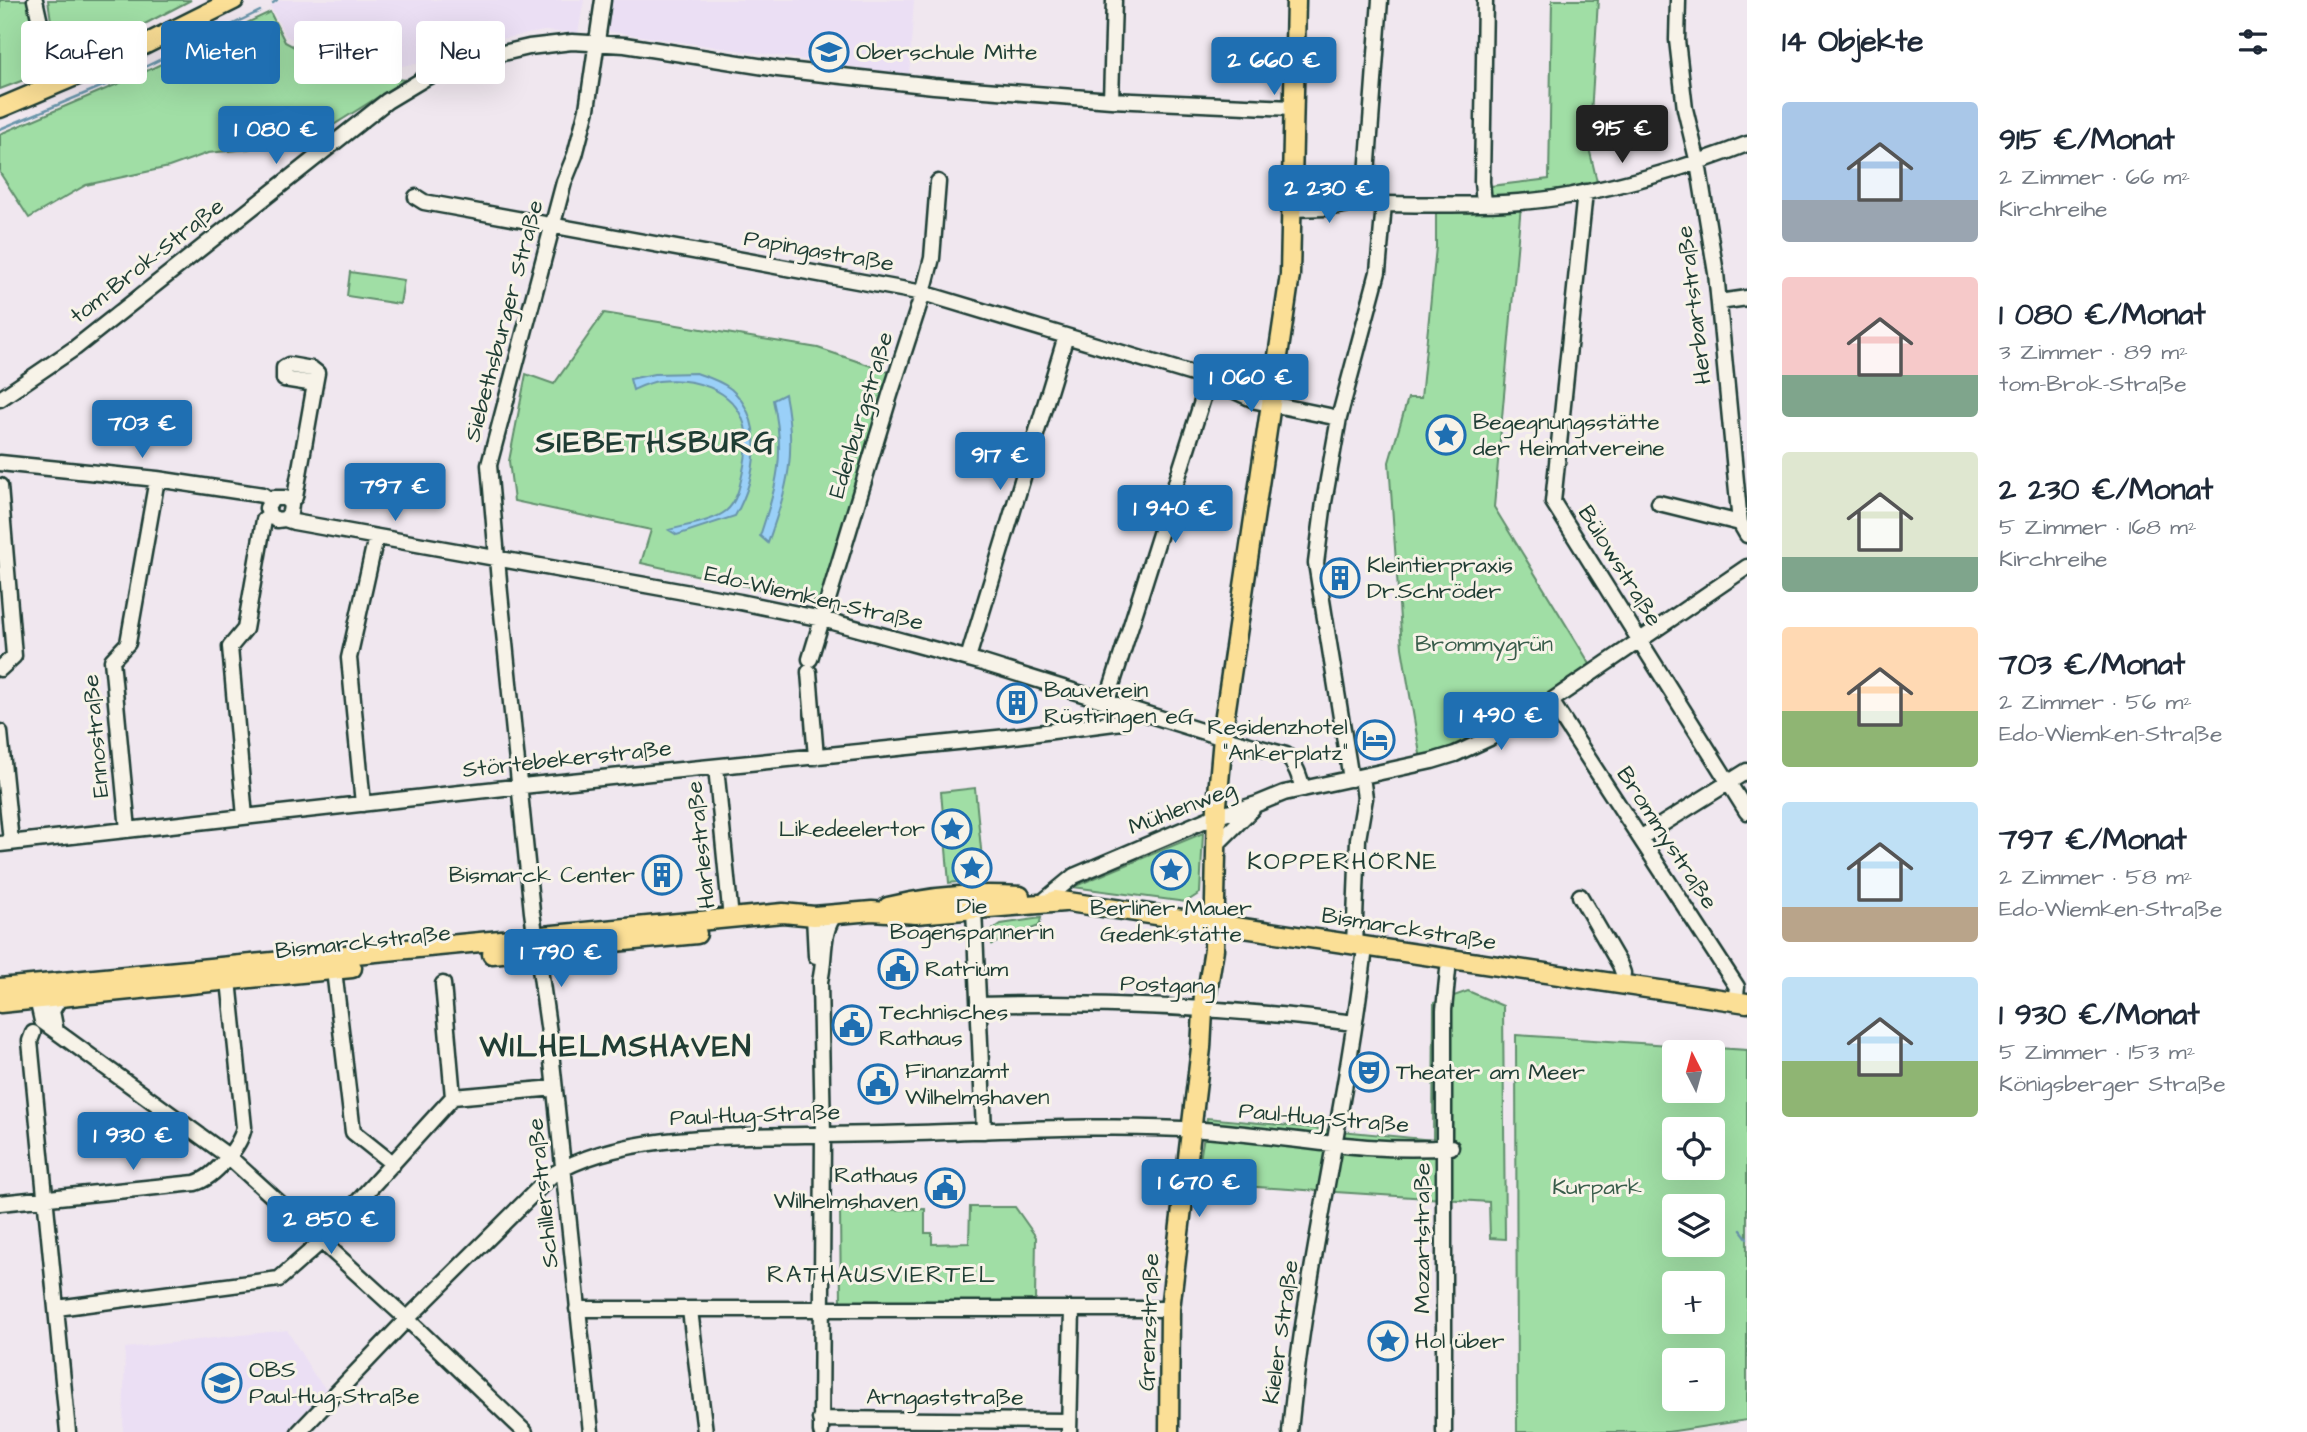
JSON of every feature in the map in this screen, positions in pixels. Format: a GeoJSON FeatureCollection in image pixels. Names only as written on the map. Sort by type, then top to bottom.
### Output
{"type":"FeatureCollection","features":[{"type":"Feature","properties":{"kind":"main road"},"geometry":{"type":"LineString","coordinates":[[0,108],[178,29],[234,0]]}},
{"type":"Feature","properties":{"kind":"main road","name":"Grenzstraße"},"geometry":{"type":"LineString","coordinates":[[1169,1432],[1173,1269],[1205,1006],[1203,979],[1206,948],[1213,925],[1216,817],[1223,738],[1290,275],[1296,0]]}},
{"type":"Feature","properties":{"kind":"main road","name":"Bismarckstraße"},"geometry":{"type":"LineString","coordinates":[[873,911],[917,900],[957,897],[986,904]]}},
{"type":"Feature","properties":{"kind":"main road","name":"Bismarckstraße"},"geometry":{"type":"LineString","coordinates":[[0,988],[58,990],[229,981],[783,913],[814,916],[873,911],[916,914],[986,904],[1055,900],[1741,1002]]}},
{"type":"Feature","properties":{"kind":"main road","name":"Bismarckstraße"},"geometry":{"type":"LineString","coordinates":[[0,1003],[37,999],[58,990],[537,944],[784,925],[814,916]]}},
{"type":"Feature","properties":{"kind":"street"},"geometry":{"type":"LineString","coordinates":[[35,0],[54,86]]}},
{"type":"Feature","properties":{"kind":"street","name":"Siebethsburger Straße"},"geometry":{"type":"LineString","coordinates":[[537,944],[496,558],[489,465],[564,182],[585,119],[603,0]]}},
{"type":"Feature","properties":{"kind":"street"},"geometry":{"type":"LineString","coordinates":[[1111,100],[1114,0]]}},
{"type":"Feature","properties":{"kind":"street"},"geometry":{"type":"LineString","coordinates":[[1365,202],[1380,0]]}},
{"type":"Feature","properties":{"kind":"street"},"geometry":{"type":"LineString","coordinates":[[1484,203],[1482,182],[1485,0]]}},
{"type":"Feature","properties":{"kind":"street","name":"Herbartstraße"},"geometry":{"type":"LineString","coordinates":[[1659,503],[1743,529],[1719,302],[1698,163],[1685,109],[1677,40],[1678,0]]}},
{"type":"Feature","properties":{"kind":"street","name":"tom-Brok-Straße"},"geometry":{"type":"LineString","coordinates":[[0,399],[75,348],[351,129],[408,88],[452,67],[502,52],[550,44],[597,43],[822,75],[934,86],[1111,100],[1293,108]]}},
{"type":"Feature","properties":{"kind":"street"},"geometry":{"type":"LineString","coordinates":[[1290,202],[1318,196],[1384,204],[1484,203],[1566,196],[1698,163],[1747,144]]}},
{"type":"Feature","properties":{"kind":"street","name":"Edenburgstraße"},"geometry":{"type":"LineString","coordinates":[[816,757],[810,666],[822,619],[923,293],[932,258],[938,182]]}},
{"type":"Feature","properties":{"kind":"street","name":"Bülowstraße"},"geometry":{"type":"LineString","coordinates":[[1585,192],[1553,502],[1747,812]]}},
{"type":"Feature","properties":{"kind":"street","name":"Papingastraße"},"geometry":{"type":"LineString","coordinates":[[416,197],[424,202],[923,293],[1209,379],[1256,401],[1339,418]]}},
{"type":"Feature","properties":{"kind":"street","name":"Kieler Straße"},"geometry":{"type":"LineString","coordinates":[[1290,1432],[1326,1190],[1355,1024],[1360,947],[1358,839],[1365,798],[1356,778],[1316,563],[1339,418],[1378,272],[1384,204]]}},
{"type":"Feature","properties":{"kind":"street"},"geometry":{"type":"LineString","coordinates":[[1719,302],[1747,298]]}},
{"type":"Feature","properties":{"kind":"street"},"geometry":{"type":"LineString","coordinates":[[968,658],[1066,335]]}},
{"type":"Feature","properties":{"kind":"street"},"geometry":{"type":"LineString","coordinates":[[1107,701],[1209,379]]}},
{"type":"Feature","properties":{"kind":"street","name":"Papingastraße"},"geometry":{"type":"LineString","coordinates":[[1209,379],[1275,384]]}},
{"type":"Feature","properties":{"kind":"street"},"geometry":{"type":"LineString","coordinates":[[289,501],[295,497],[315,384]]}},
{"type":"Feature","properties":{"kind":"street"},"geometry":{"type":"LineString","coordinates":[[0,463],[157,479],[262,495],[270,500]]}},
{"type":"Feature","properties":{"kind":"street","name":"Ennostraße"},"geometry":{"type":"LineString","coordinates":[[128,830],[112,660],[128,643],[157,479]]}},
{"type":"Feature","properties":{"kind":"street"},"geometry":{"type":"LineString","coordinates":[[0,486],[14,656],[0,669]]}},
{"type":"Feature","properties":{"kind":"street"},"geometry":{"type":"LineString","coordinates":[[277,517],[267,508],[270,500],[277,496],[289,501]]}},
{"type":"Feature","properties":{"kind":"street"},"geometry":{"type":"LineString","coordinates":[[245,817],[230,647],[245,629],[264,520],[290,513],[289,501]]}},
{"type":"Feature","properties":{"kind":"street","name":"Edo-Wiemken-Straße"},"geometry":{"type":"LineString","coordinates":[[277,517],[822,619],[968,658],[1223,738],[1286,755],[1293,762],[1303,789]]}},
{"type":"Feature","properties":{"kind":"street"},"geometry":{"type":"LineString","coordinates":[[363,804],[349,658],[376,537]]}},
{"type":"Feature","properties":{"kind":"street","name":"Mühlenweg"},"geometry":{"type":"LineString","coordinates":[[1055,900],[1074,876],[1216,817],[1284,793],[1455,754],[1501,732],[1551,701],[1747,567]]}},
{"type":"Feature","properties":{"kind":"street","name":"Brommystraße"},"geometry":{"type":"LineString","coordinates":[[1551,701],[1737,987],[1741,1002]]}},
{"type":"Feature","properties":{"kind":"street","name":"Störtebekerstraße"},"geometry":{"type":"LineString","coordinates":[[6,843],[1007,737],[1122,722],[1131,709]]}},
{"type":"Feature","properties":{"kind":"street"},"geometry":{"type":"LineString","coordinates":[[0,732],[6,843]]}},
{"type":"Feature","properties":{"kind":"street","name":"Harlestraße"},"geometry":{"type":"LineString","coordinates":[[716,767],[732,919]]}},
{"type":"Feature","properties":{"kind":"street"},"geometry":{"type":"LineString","coordinates":[[1640,838],[1747,771]]}},
{"type":"Feature","properties":{"kind":"street"},"geometry":{"type":"LineString","coordinates":[[1216,845],[1258,804]]}},
{"type":"Feature","properties":{"kind":"street"},"geometry":{"type":"LineString","coordinates":[[1580,896],[1620,965],[1623,973],[1621,985]]}},
{"type":"Feature","properties":{"kind":"street"},"geometry":{"type":"LineString","coordinates":[[984,1131],[975,932],[986,904]]}},
{"type":"Feature","properties":{"kind":"street"},"geometry":{"type":"LineString","coordinates":[[820,981],[828,926],[837,914]]}},
{"type":"Feature","properties":{"kind":"street"},"geometry":{"type":"LineString","coordinates":[[814,916],[816,966],[820,981],[823,1135],[820,1426]]}},
{"type":"Feature","properties":{"kind":"street","name":"Schillerstraße"},"geometry":{"type":"LineString","coordinates":[[537,944],[591,1432]]}},
{"type":"Feature","properties":{"kind":"street","name":"Mozartstraße"},"geometry":{"type":"LineString","coordinates":[[1444,1432],[1448,1147],[1444,1010],[1449,960]]}},
{"type":"Feature","properties":{"kind":"street"},"geometry":{"type":"LineString","coordinates":[[334,970],[353,1132],[393,1164]]}},
{"type":"Feature","properties":{"kind":"street"},"geometry":{"type":"LineString","coordinates":[[0,1203],[205,1180],[239,1142],[243,1127],[229,981]]}},
{"type":"Feature","properties":{"kind":"street"},"geometry":{"type":"LineString","coordinates":[[443,984],[453,1097]]}},
{"type":"Feature","properties":{"kind":"street"},"geometry":{"type":"LineString","coordinates":[[56,1031],[52,1011],[58,990]]}},
{"type":"Feature","properties":{"kind":"street"},"geometry":{"type":"LineString","coordinates":[[37,999],[42,1021],[228,1156],[407,1319],[525,1432]]}},
{"type":"Feature","properties":{"kind":"street","name":"Postgang"},"geometry":{"type":"LineString","coordinates":[[979,1005],[1205,1006],[1355,1024]]}},
{"type":"Feature","properties":{"kind":"street"},"geometry":{"type":"LineString","coordinates":[[33,1033],[30,1041],[68,1432]]}},
{"type":"Feature","properties":{"kind":"street"},"geometry":{"type":"LineString","coordinates":[[57,1308],[279,1279],[322,1241],[453,1097],[555,1088]]}},
{"type":"Feature","properties":{"kind":"street","name":"Paul-Hug-Straße"},"geometry":{"type":"LineString","coordinates":[[299,1432],[407,1319],[552,1175],[563,1167],[618,1150],[669,1140],[748,1136],[1192,1129],[1335,1144],[1421,1149],[1448,1147]]}},
{"type":"Feature","properties":{"kind":"street"},"geometry":{"type":"LineString","coordinates":[[577,1309],[1170,1310]]}},
{"type":"Feature","properties":{"kind":"street"},"geometry":{"type":"LineString","coordinates":[[690,1310],[705,1432]]}},
{"type":"Feature","properties":{"kind":"street"},"geometry":{"type":"LineString","coordinates":[[1069,1426],[1072,1310]]}},
{"type":"Feature","properties":{"kind":"street","name":"Arngaststraße"},"geometry":{"type":"LineString","coordinates":[[820,1426],[1069,1426]]}},
{"type":"Feature","properties":{"kind":"shaded area"},"geometry":{"type":"Polygon","coordinates":[[[282,0],[584,0],[578,33],[544,31],[505,38],[505,21],[416,21],[416,64],[402,66],[402,21],[294,21],[294,40],[286,36],[270,6],[282,0]]]}},
{"type":"Feature","properties":{"kind":"shaded area","name":"Oberschule Mitte"},"geometry":{"type":"Polygon","coordinates":[[[611,0],[914,0],[909,74],[606,31],[611,0]]]}},
{"type":"Feature","properties":{"kind":"shaded area","name":"OBS Paul-Hug-Straße"},"geometry":{"type":"Polygon","coordinates":[[[287,1330],[313,1373],[329,1393],[294,1432],[123,1432],[125,1348],[287,1330]]]}},
{"type":"Feature","properties":{"kind":"green space"},"geometry":{"type":"Polygon","coordinates":[[[0,0],[30,0],[34,21],[21,21],[21,81],[0,89],[0,0]]]}},
{"type":"Feature","properties":{"kind":"green space"},"geometry":{"type":"Polygon","coordinates":[[[48,0],[191,0],[147,23],[51,21],[48,0]]]}},
{"type":"Feature","properties":{"kind":"green space"},"geometry":{"type":"Polygon","coordinates":[[[1552,0],[1598,0],[1589,148],[1598,186],[1490,200],[1491,186],[1549,179],[1552,0]]]}},
{"type":"Feature","properties":{"kind":"green space"},"geometry":{"type":"Polygon","coordinates":[[[270,12],[274,21],[251,21],[270,12]]]}},
{"type":"Feature","properties":{"kind":"green space"},"geometry":{"type":"Polygon","coordinates":[[[280,32],[285,42],[294,47],[294,84],[399,84],[335,124],[248,149],[208,153],[169,167],[86,185],[29,218],[0,173],[0,134],[118,84],[147,84],[147,71],[161,64],[161,84],[280,84],[280,32]]]}},
{"type":"Feature","properties":{"kind":"green space","name":"Brommygrün"},"geometry":{"type":"Polygon","coordinates":[[[1521,205],[1494,507],[1593,669],[1455,752],[1421,760],[1402,648],[1389,462],[1408,398],[1421,398],[1436,247],[1436,208],[1521,205]]]}},
{"type":"Feature","properties":{"kind":"green space"},"geometry":{"type":"Polygon","coordinates":[[[350,272],[404,280],[400,304],[347,296],[350,272]]]}},
{"type":"Feature","properties":{"kind":"green space"},"geometry":{"type":"Polygon","coordinates":[[[604,313],[818,348],[892,373],[819,602],[641,563],[651,530],[514,501],[509,461],[526,374],[554,384],[604,313]]]}},
{"type":"Feature","properties":{"kind":"green space"},"geometry":{"type":"Polygon","coordinates":[[[975,788],[984,879],[949,883],[941,792],[975,788]]]}},
{"type":"Feature","properties":{"kind":"green space"},"geometry":{"type":"Polygon","coordinates":[[[1203,833],[1200,893],[1186,902],[1073,887],[1203,833]]]}},
{"type":"Feature","properties":{"kind":"green space"},"geometry":{"type":"Polygon","coordinates":[[[1041,918],[1039,926],[992,944],[992,930],[1001,924],[1041,918]]]}},
{"type":"Feature","properties":{"kind":"green space"},"geometry":{"type":"Polygon","coordinates":[[[1468,991],[1503,1006],[1505,1239],[1490,1238],[1489,1202],[1196,1183],[1207,1118],[1433,1140],[1434,1003],[1468,991]]]}},
{"type":"Feature","properties":{"kind":"green space","name":"Kurpark"},"geometry":{"type":"Polygon","coordinates":[[[1516,1035],[1662,1044],[1662,1103],[1725,1103],[1726,1049],[1747,1050],[1747,1420],[1668,1432],[1517,1432],[1516,1035]]]}},
{"type":"Feature","properties":{"kind":"green space"},"geometry":{"type":"Polygon","coordinates":[[[970,1207],[1015,1207],[1036,1237],[1035,1300],[841,1305],[840,1211],[925,1209],[925,1233],[932,1233],[932,1244],[969,1243],[970,1207]]]}},
{"type":"Feature","properties":{"kind":"water"},"geometry":{"type":"Polygon","coordinates":[[[696,373],[727,386],[742,402],[754,433],[754,451],[748,485],[735,516],[677,535],[669,530],[714,518],[733,503],[745,459],[746,429],[739,411],[731,401],[710,387],[672,380],[652,382],[633,390],[630,379],[654,374],[696,373]]]}},
{"type":"Feature","properties":{"kind":"water"},"geometry":{"type":"Polygon","coordinates":[[[785,394],[789,416],[790,453],[781,504],[768,543],[760,536],[778,469],[779,437],[773,400],[785,394]]]}},
{"type":"Feature","properties":{"kind":"waterway"},"geometry":{"type":"LineString","coordinates":[[273,3],[277,0]]}},
{"type":"Feature","properties":{"kind":"waterway"},"geometry":{"type":"LineString","coordinates":[[609,13],[611,0]]}},
{"type":"Feature","properties":{"kind":"waterway"},"geometry":{"type":"LineString","coordinates":[[0,129],[122,78],[260,11]]}},
{"type":"Feature","properties":{"kind":"waterway"},"geometry":{"type":"LineString","coordinates":[[1741,1230],[1747,1238]]}},
{"type":"Feature","properties":{"kind":"place","name":"Oberschule Mitte"},"geometry":{"type":"Point","coordinates":[829,52]}},
{"type":"Feature","properties":{"kind":"place","name":"Begegnungsstätte der Heimatvereine"},"geometry":{"type":"Point","coordinates":[1446,435]}},
{"type":"Feature","properties":{"kind":"place","name":"Kleintierpraxis Dr.Schröder"},"geometry":{"type":"Point","coordinates":[1340,578]}},
{"type":"Feature","properties":{"kind":"place","name":"Bauverein Rüstringen eG"},"geometry":{"type":"Point","coordinates":[1017,703]}},
{"type":"Feature","properties":{"kind":"place","name":"Residenzhotel \"Ankerplatz\""},"geometry":{"type":"Point","coordinates":[1375,740]}},
{"type":"Feature","properties":{"kind":"place","name":"Likedeelertor"},"geometry":{"type":"Point","coordinates":[952,829]}},
{"type":"Feature","properties":{"kind":"place","name":"Die Bogenspannerin"},"geometry":{"type":"Point","coordinates":[972,868]}},
{"type":"Feature","properties":{"kind":"place","name":"Berliner Mauer Gedenkstätte"},"geometry":{"type":"Point","coordinates":[1171,870]}},
{"type":"Feature","properties":{"kind":"place","name":"Bismarck Center"},"geometry":{"type":"Point","coordinates":[662,875]}},
{"type":"Feature","properties":{"kind":"place","name":"Ratrium"},"geometry":{"type":"Point","coordinates":[898,969]}},
{"type":"Feature","properties":{"kind":"place","name":"Technisches Rathaus"},"geometry":{"type":"Point","coordinates":[852,1025]}},
{"type":"Feature","properties":{"kind":"place","name":"Theater am Meer"},"geometry":{"type":"Point","coordinates":[1369,1072]}},
{"type":"Feature","properties":{"kind":"place","name":"Finanzamt Wilhelmshaven"},"geometry":{"type":"Point","coordinates":[878,1084]}},
{"type":"Feature","properties":{"kind":"place","name":"Rathaus Wilhelmshaven"},"geometry":{"type":"Point","coordinates":[945,1188]}},
{"type":"Feature","properties":{"kind":"place","name":"Hol über"},"geometry":{"type":"Point","coordinates":[1388,1341]}},
{"type":"Feature","properties":{"kind":"place","name":"OBS Paul-Hug-Straße"},"geometry":{"type":"Point","coordinates":[222,1383]}},
{"type":"Feature","properties":{"kind":"district","name":"SIEBETHSBURG"},"geometry":{"type":"Point","coordinates":[656,443]}},
{"type":"Feature","properties":{"kind":"district","name":"KOPPERHÖRNE"},"geometry":{"type":"Point","coordinates":[1343,862]}},
{"type":"Feature","properties":{"kind":"district","name":"WILHELMSHAVEN"},"geometry":{"type":"Point","coordinates":[616,1047]}},
{"type":"Feature","properties":{"kind":"district","name":"RATHAUSVIERTEL"},"geometry":{"type":"Point","coordinates":[882,1275]}}]}
